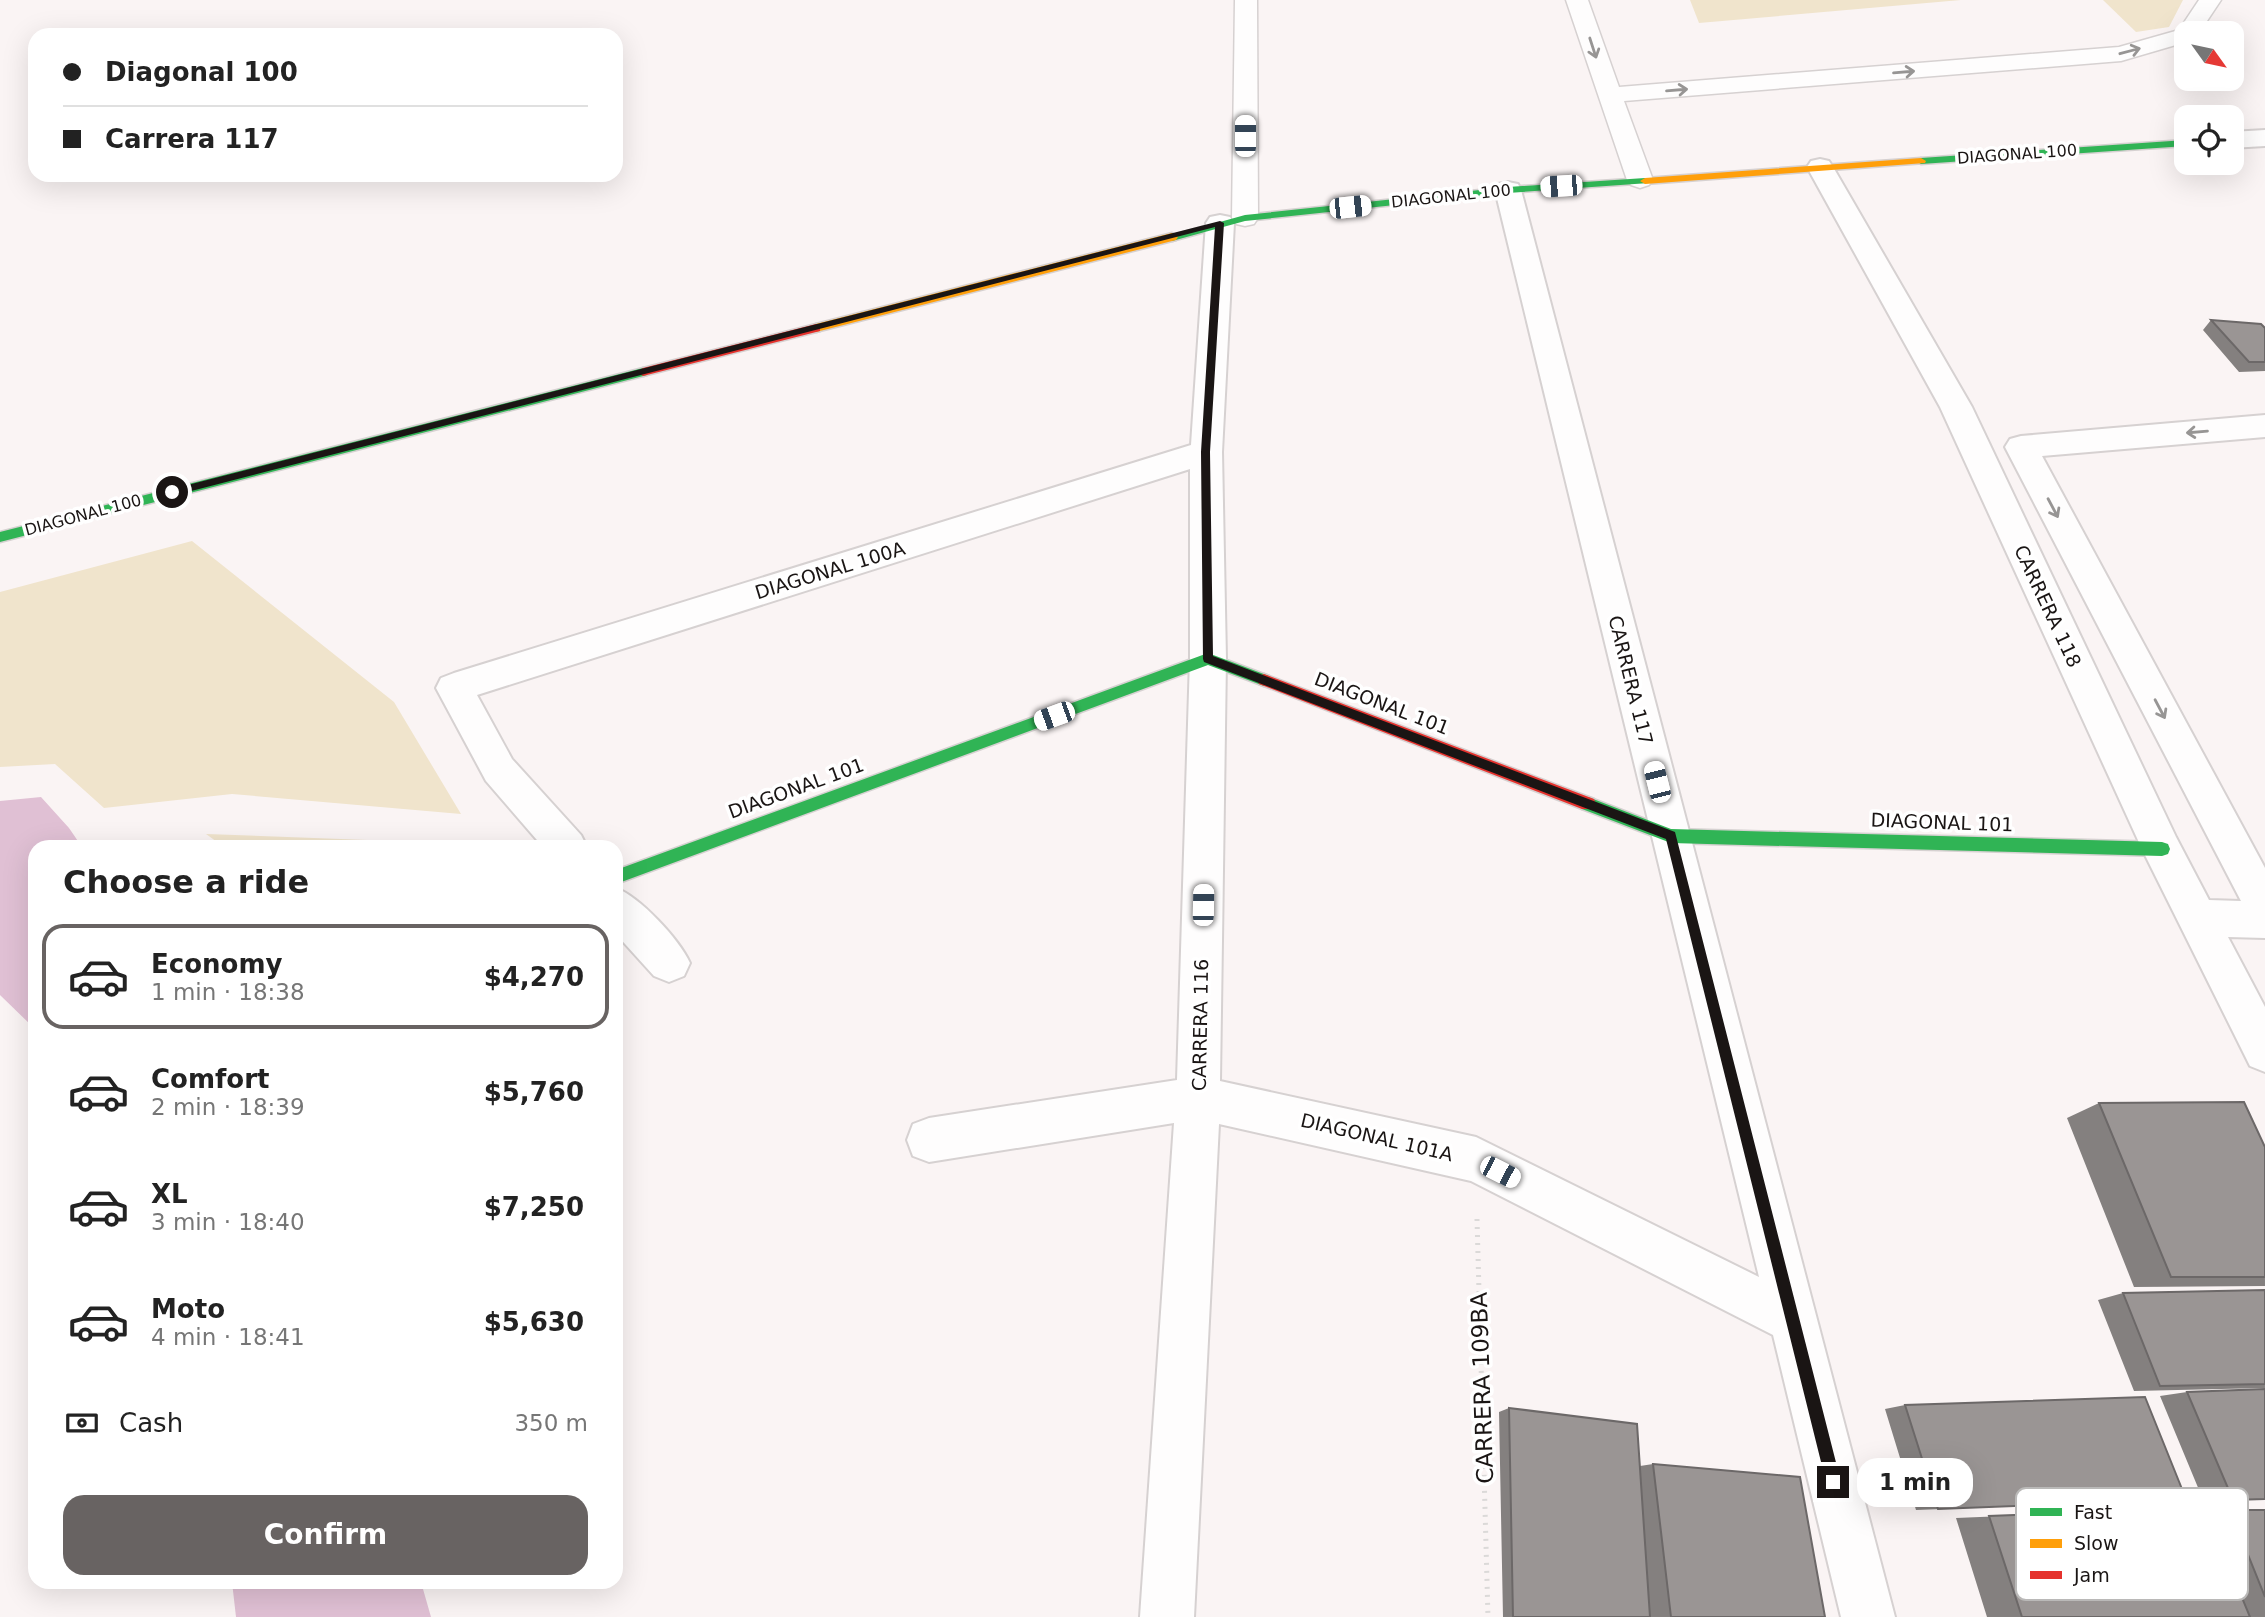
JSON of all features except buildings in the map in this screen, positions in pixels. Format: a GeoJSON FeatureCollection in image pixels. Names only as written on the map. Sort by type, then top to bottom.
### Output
{"type":"FeatureCollection","features":[{"type":"Feature","properties":{"kind":"street"},"geometry":{"type":"LineString","coordinates":[[2244,139],[2265,138]]}},
{"type":"Feature","properties":{"kind":"street","name":"DIAGONAL 100"},"geometry":{"type":"LineString","coordinates":[[0,537],[1232,221],[1508,190],[2174,144]]}},
{"type":"Feature","properties":{"kind":"street","name":"CARRERA 118"},"geometry":{"type":"LineString","coordinates":[[1820,167],[1956,407],[2162,849],[2265,1051]]}},
{"type":"Feature","properties":{"kind":"street","name":"CARRERA 117"},"geometry":{"type":"LineString","coordinates":[[1508,190],[1868,1617]]}},
{"type":"Feature","properties":{"kind":"street","name":"CARRERA 116"},"geometry":{"type":"LineString","coordinates":[[1167,1617],[1198,1098],[1208,659],[1206,452],[1232,221]]}},
{"type":"Feature","properties":{"kind":"street"},"geometry":{"type":"LineString","coordinates":[[2265,426],[2021,447],[2265,907]]}},
{"type":"Feature","properties":{"kind":"street","name":"DIAGONAL 100A"},"geometry":{"type":"LineString","coordinates":[[561,840],[499,770],[454,688],[1206,452]]}},
{"type":"Feature","properties":{"kind":"street","name":"DIAGONAL 101"},"geometry":{"type":"LineString","coordinates":[[623,874],[1208,659],[1671,836],[2162,849]]}},
{"type":"Feature","properties":{"kind":"street"},"geometry":{"type":"LineString","coordinates":[[623,914],[669,963]]}},
{"type":"Feature","properties":{"kind":"street"},"geometry":{"type":"LineString","coordinates":[[2198,918],[2265,920]]}},
{"type":"Feature","properties":{"kind":"street","name":"DIAGONAL 101A"},"geometry":{"type":"LineString","coordinates":[[929,1140],[1198,1098],[1476,1160],[1792,1319]]}},
{"type":"Feature","properties":{"kind":"lane"},"geometry":{"type":"LineString","coordinates":[[1232,221],[1246,0]]}},
{"type":"Feature","properties":{"kind":"lane"},"geometry":{"type":"LineString","coordinates":[[1577,0],[1640,180]]}},
{"type":"Feature","properties":{"kind":"lane"},"geometry":{"type":"LineString","coordinates":[[2196,21],[2210,0]]}},
{"type":"Feature","properties":{"kind":"lane"},"geometry":{"type":"LineString","coordinates":[[1609,96],[2121,54],[2174,38]]}},
{"type":"Feature","properties":{"kind":"path","name":"CARRERA 109BA"},"geometry":{"type":"LineString","coordinates":[[1476,1160],[1488,1617]]}},
{"type":"Feature","properties":{"kind":"shaded area"},"geometry":{"type":"Polygon","coordinates":[[[1690,0],[1961,0],[1699,23],[1690,0]]]}},
{"type":"Feature","properties":{"kind":"shaded area"},"geometry":{"type":"Polygon","coordinates":[[[2103,0],[2183,0],[2169,27],[2136,32],[2103,0]]]}},
{"type":"Feature","properties":{"kind":"shaded area"},"geometry":{"type":"Polygon","coordinates":[[[192,541],[394,702],[461,814],[232,794],[104,808],[55,764],[0,767],[0,592],[192,541]]]}},
{"type":"Feature","properties":{"kind":"shaded area"},"geometry":{"type":"Polygon","coordinates":[[[41,797],[77,840],[28,840],[28,1022],[0,995],[0,801],[41,797]]]}},
{"type":"Feature","properties":{"kind":"shaded area"},"geometry":{"type":"Polygon","coordinates":[[[206,834],[367,840],[214,840],[206,834]]]}},
{"type":"Feature","properties":{"kind":"shaded area"},"geometry":{"type":"Polygon","coordinates":[[[233,1589],[423,1589],[431,1617],[236,1617],[233,1589]]]}},
{"type":"Feature","properties":{"kind":"traffic: fast"},"geometry":{"type":"LineString","coordinates":[[1921,161],[2174,144]]}},
{"type":"Feature","properties":{"kind":"traffic: fast"},"geometry":{"type":"LineString","coordinates":[[1172,237],[1245,218],[1508,190],[1645,181]]}},
{"type":"Feature","properties":{"kind":"traffic: fast"},"geometry":{"type":"LineString","coordinates":[[0,537],[643,372]]}},
{"type":"Feature","properties":{"kind":"traffic: fast"},"geometry":{"type":"LineString","coordinates":[[623,874],[1208,659],[1264,680]]}},
{"type":"Feature","properties":{"kind":"traffic: fast"},"geometry":{"type":"LineString","coordinates":[[1588,804],[1671,836],[2162,849]]}},
{"type":"Feature","properties":{"kind":"traffic: slow"},"geometry":{"type":"LineString","coordinates":[[1645,181],[1921,161]]}},
{"type":"Feature","properties":{"kind":"traffic: slow"},"geometry":{"type":"LineString","coordinates":[[816,328],[1172,237]]}},
{"type":"Feature","properties":{"kind":"traffic: jam"},"geometry":{"type":"LineString","coordinates":[[643,372],[816,328]]}},
{"type":"Feature","properties":{"kind":"traffic: jam"},"geometry":{"type":"LineString","coordinates":[[1264,680],[1588,804]]}},
{"type":"Feature","properties":{"kind":"route"},"geometry":{"type":"LineString","coordinates":[[172,492],[1220,223],[1206,452],[1208,659],[1671,836],[1833,1482]]}}]}
